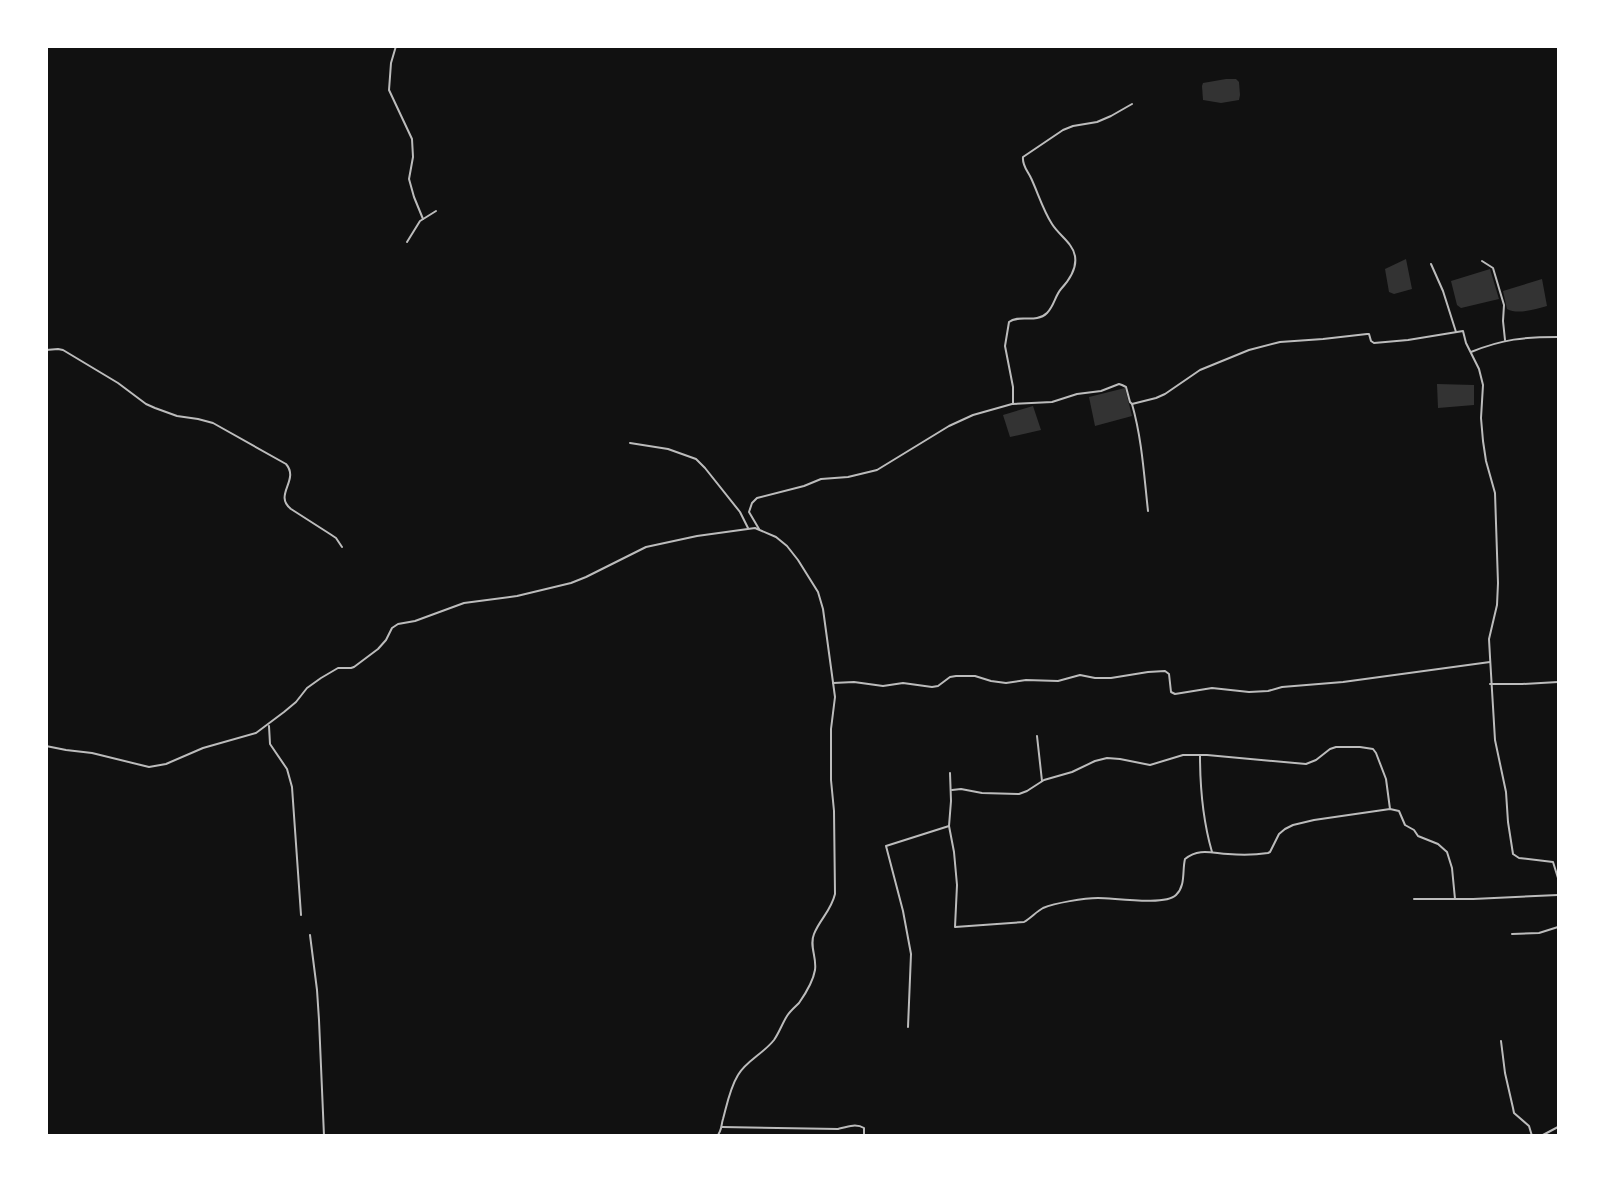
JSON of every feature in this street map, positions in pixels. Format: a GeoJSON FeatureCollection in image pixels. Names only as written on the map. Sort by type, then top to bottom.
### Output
{"type":"FeatureCollection","features":[{"type":"Feature","properties":{"kind":"street"},"geometry":{"type":"LineString","coordinates":[[396,46],[391,63],[389,90],[412,139],[413,164],[409,179],[423,219]]}},
{"type":"Feature","properties":{"kind":"street"},"geometry":{"type":"LineString","coordinates":[[1013,404],[1013,387],[1005,346],[1009,322],[1013,319],[1038,318],[1046,314],[1060,290],[1065,286],[1076,263],[1071,246],[1053,226],[1046,213],[1023,164],[1023,158],[1063,130],[1097,122],[1132,104]]}},
{"type":"Feature","properties":{"kind":"street"},"geometry":{"type":"LineString","coordinates":[[406,242],[420,221],[436,211]]}},
{"type":"Feature","properties":{"kind":"street"},"geometry":{"type":"LineString","coordinates":[[1482,261],[1493,268],[1504,305],[1505,340]]}},
{"type":"Feature","properties":{"kind":"street"},"geometry":{"type":"LineString","coordinates":[[1431,264],[1443,291],[1456,332]]}},
{"type":"Feature","properties":{"kind":"street"},"geometry":{"type":"LineString","coordinates":[[1132,404],[1165,394],[1191,375],[1240,352],[1274,343],[1367,334],[1374,343],[1463,331],[1479,369],[1483,385],[1481,418],[1483,441],[1495,493],[1498,583],[1497,605],[1490,639],[1492,684],[1496,740],[1506,792],[1513,854],[1519,858],[1553,861],[1558,878]]}},
{"type":"Feature","properties":{"kind":"street"},"geometry":{"type":"LineString","coordinates":[[1470,352],[1505,340],[1527,337],[1558,338]]}},
{"type":"Feature","properties":{"kind":"street"},"geometry":{"type":"LineString","coordinates":[[46,350],[63,350],[118,383],[146,404],[177,416],[213,423],[286,464],[291,474],[284,498],[285,503],[336,538],[342,547]]}},
{"type":"Feature","properties":{"kind":"street"},"geometry":{"type":"LineString","coordinates":[[759,529],[749,512],[752,502],[757,498],[804,486],[821,479],[848,477],[877,470],[961,420],[1013,404],[1052,402],[1077,394],[1101,391],[1119,384],[1126,387],[1138,423],[1147,484],[1148,511]]}},
{"type":"Feature","properties":{"kind":"street"},"geometry":{"type":"LineString","coordinates":[[630,443],[668,449],[696,459],[740,512],[748,528]]}},
{"type":"Feature","properties":{"kind":"street"},"geometry":{"type":"LineString","coordinates":[[46,746],[92,753],[153,767],[166,764],[212,745],[256,733],[296,702],[315,683],[338,668],[354,667],[374,652],[386,640],[392,628],[398,624],[439,614],[464,603],[517,596],[571,583],[656,544],[748,528],[759,529],[776,537],[798,560],[818,592],[823,609],[835,697],[831,729],[835,883],[833,904],[813,939],[812,949],[816,963],[807,990],[787,1016],[772,1042],[738,1074],[721,1131],[717,1136]]}},
{"type":"Feature","properties":{"kind":"street"},"geometry":{"type":"LineString","coordinates":[[833,683],[854,682],[883,686],[903,682],[932,687],[956,676],[975,676],[1006,683],[1035,680],[1058,681],[1080,675],[1110,678],[1162,671],[1169,674],[1171,692],[1176,694],[1212,688],[1263,692],[1282,687],[1343,682],[1491,662]]}},
{"type":"Feature","properties":{"kind":"street"},"geometry":{"type":"LineString","coordinates":[[1492,684],[1558,682]]}},
{"type":"Feature","properties":{"kind":"street"},"geometry":{"type":"LineString","coordinates":[[268,725],[270,744],[287,769],[292,787],[301,915]]}},
{"type":"Feature","properties":{"kind":"street"},"geometry":{"type":"LineString","coordinates":[[1037,736],[1042,781]]}},
{"type":"Feature","properties":{"kind":"street"},"geometry":{"type":"LineString","coordinates":[[951,790],[1019,794],[1042,781],[1072,772],[1100,759],[1115,758],[1150,765],[1175,757],[1200,755],[1306,764],[1316,760],[1330,748],[1368,747],[1373,749],[1381,764],[1389,790],[1390,809]]}},
{"type":"Feature","properties":{"kind":"street"},"geometry":{"type":"LineString","coordinates":[[1200,755],[1204,813],[1212,852]]}},
{"type":"Feature","properties":{"kind":"street"},"geometry":{"type":"LineString","coordinates":[[950,773],[949,826],[957,885],[955,927],[1024,921],[1044,908],[1088,899],[1170,898],[1176,895],[1182,887],[1185,859],[1197,852],[1268,853],[1279,834],[1293,825],[1390,809],[1399,811],[1405,825],[1414,830],[1418,836],[1438,844],[1447,852],[1452,868],[1455,899]]}},
{"type":"Feature","properties":{"kind":"street"},"geometry":{"type":"LineString","coordinates":[[908,1027],[911,954],[903,911],[886,846],[949,826]]}},
{"type":"Feature","properties":{"kind":"street"},"geometry":{"type":"LineString","coordinates":[[1414,899],[1558,895]]}},
{"type":"Feature","properties":{"kind":"street"},"geometry":{"type":"LineString","coordinates":[[1512,934],[1539,933],[1558,927]]}},
{"type":"Feature","properties":{"kind":"street"},"geometry":{"type":"LineString","coordinates":[[310,935],[320,1020],[324,1136]]}},
{"type":"Feature","properties":{"kind":"street"},"geometry":{"type":"LineString","coordinates":[[1502,1041],[1505,1073],[1514,1113],[1529,1126],[1532,1136]]}},
{"type":"Feature","properties":{"kind":"street"},"geometry":{"type":"LineString","coordinates":[[722,1126],[838,1129],[856,1125],[864,1128],[864,1136]]}},
{"type":"Feature","properties":{"kind":"street"},"geometry":{"type":"LineString","coordinates":[[1541,1136],[1558,1127]]}},
{"type":"Feature","properties":{"kind":"shaded area"},"geometry":{"type":"Polygon","coordinates":[[[1236,79],[1239,82],[1239,100],[1221,103],[1203,100],[1203,83],[1236,79]]]}},
{"type":"Feature","properties":{"kind":"shaded area"},"geometry":{"type":"Polygon","coordinates":[[[1406,259],[1412,289],[1394,294],[1389,292],[1385,269],[1406,259]]]}},
{"type":"Feature","properties":{"kind":"shaded area"},"geometry":{"type":"Polygon","coordinates":[[[1490,269],[1499,299],[1461,308],[1457,305],[1451,281],[1490,269]]]}},
{"type":"Feature","properties":{"kind":"shaded area"},"geometry":{"type":"Polygon","coordinates":[[[1542,279],[1547,306],[1521,311],[1507,309],[1503,291],[1542,279]]]}},
{"type":"Feature","properties":{"kind":"shaded area"},"geometry":{"type":"Polygon","coordinates":[[[1437,384],[1474,385],[1474,405],[1438,408],[1437,384]]]}},
{"type":"Feature","properties":{"kind":"shaded area"},"geometry":{"type":"Polygon","coordinates":[[[1125,388],[1132,416],[1095,426],[1089,397],[1125,388]]]}},
{"type":"Feature","properties":{"kind":"shaded area"},"geometry":{"type":"Polygon","coordinates":[[[1033,406],[1041,430],[1010,437],[1003,415],[1033,406]]]}}]}
